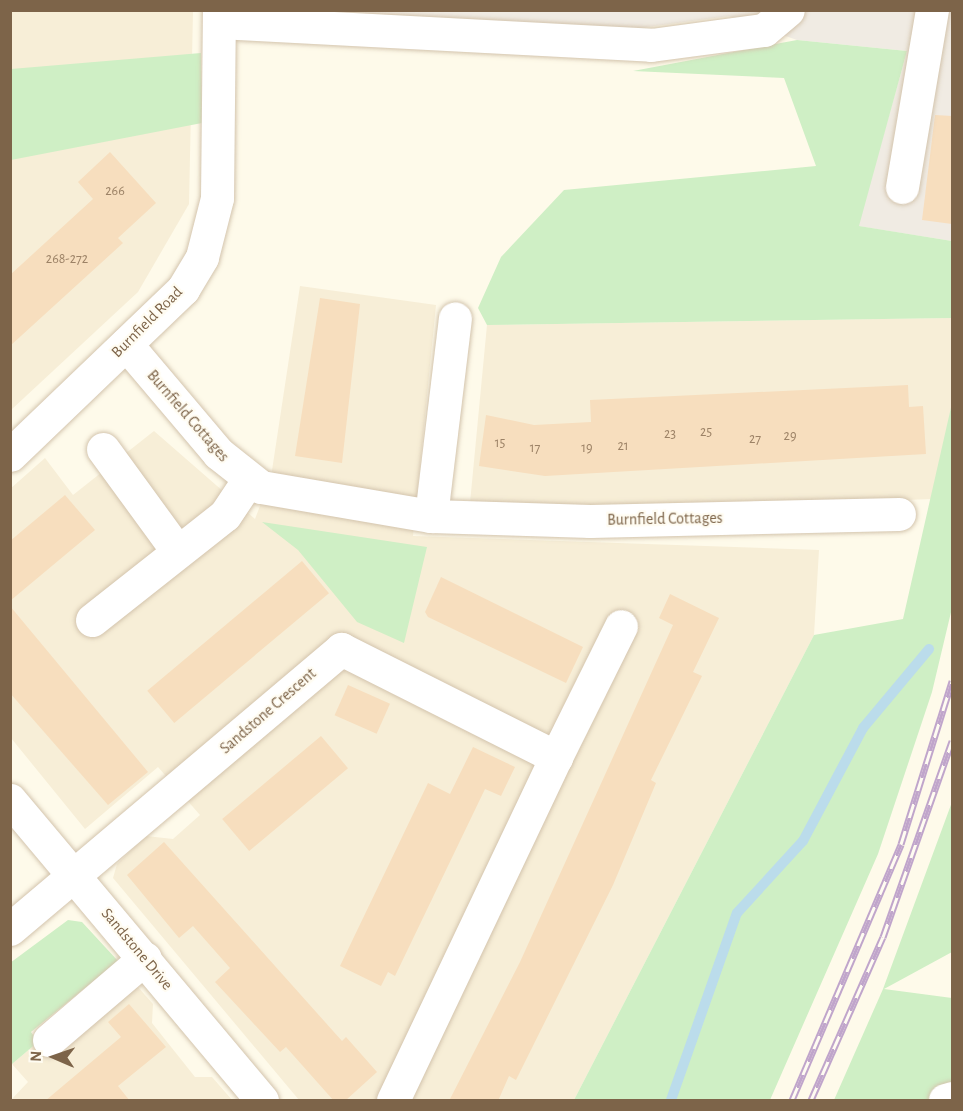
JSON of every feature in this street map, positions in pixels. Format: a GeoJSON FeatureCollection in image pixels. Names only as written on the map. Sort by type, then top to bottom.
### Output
{"type":"FeatureCollection","features":[{"type":"Feature","properties":{"kind":"street"},"geometry":{"type":"LineString","coordinates":[[902,187],[932,10]]}},
{"type":"Feature","properties":{"kind":"street"},"geometry":{"type":"LineString","coordinates":[[219,16],[651,45],[764,30],[785,11]]}},
{"type":"Feature","properties":{"kind":"street","name":"Burnfield Road"},"geometry":{"type":"LineString","coordinates":[[10,454],[183,289],[202,257],[217,198],[219,16]]}},
{"type":"Feature","properties":{"kind":"street"},"geometry":{"type":"LineString","coordinates":[[431,516],[455,318]]}},
{"type":"Feature","properties":{"kind":"street","name":"Burnfield Cottages"},"geometry":{"type":"LineString","coordinates":[[126,344],[192,425],[249,479],[261,487],[431,516],[590,521],[899,514]]}},
{"type":"Feature","properties":{"kind":"street"},"geometry":{"type":"LineString","coordinates":[[103,449],[178,552]]}},
{"type":"Feature","properties":{"kind":"street"},"geometry":{"type":"LineString","coordinates":[[92,620],[225,515],[249,479]]}},
{"type":"Feature","properties":{"kind":"street"},"geometry":{"type":"LineString","coordinates":[[393,1101],[556,757],[621,626]]}},
{"type":"Feature","properties":{"kind":"street","name":"Sandstone Crescent"},"geometry":{"type":"LineString","coordinates":[[10,929],[340,649],[556,757]]}},
{"type":"Feature","properties":{"kind":"street","name":"Sandstone Drive"},"geometry":{"type":"LineString","coordinates":[[10,800],[145,958],[262,1101]]}},
{"type":"Feature","properties":{"kind":"street"},"geometry":{"type":"LineString","coordinates":[[49,1040],[145,958]]}},
{"type":"Feature","properties":{"kind":"street"},"geometry":{"type":"LineString","coordinates":[[945,1101],[952,1098]]}},
{"type":"Feature","properties":{"kind":"shaded area"},"geometry":{"type":"Polygon","coordinates":[[[11,11],[193,11],[189,204],[138,292],[11,410],[11,11]]]}},
{"type":"Feature","properties":{"kind":"shaded area"},"geometry":{"type":"Polygon","coordinates":[[[294,11],[952,11],[952,241],[858,226],[907,51],[797,40],[729,16],[625,30],[294,11]]]}},
{"type":"Feature","properties":{"kind":"shaded area"},"geometry":{"type":"Polygon","coordinates":[[[300,286],[436,305],[413,536],[819,550],[814,635],[574,1100],[299,1100],[113,878],[117,864],[146,836],[173,839],[200,815],[158,767],[85,829],[11,738],[10,489],[45,458],[73,495],[154,431],[255,519],[271,477],[300,286]]]}},
{"type":"Feature","properties":{"kind":"shaded area"},"geometry":{"type":"Polygon","coordinates":[[[952,318],[952,403],[934,499],[587,510],[470,503],[487,325],[952,318]]]}},
{"type":"Feature","properties":{"kind":"shaded area"},"geometry":{"type":"Polygon","coordinates":[[[137,986],[153,1004],[152,1023],[195,1077],[212,1077],[232,1100],[11,1100],[28,1082],[12,1064],[38,1042],[53,1060],[137,986]]]}},
{"type":"Feature","properties":{"kind":"green space"},"geometry":{"type":"Polygon","coordinates":[[[797,40],[907,51],[859,226],[952,241],[952,318],[487,325],[478,308],[501,257],[564,190],[816,166],[784,78],[633,71],[797,40]]]}},
{"type":"Feature","properties":{"kind":"green space"},"geometry":{"type":"Polygon","coordinates":[[[201,53],[202,123],[11,160],[11,69],[201,53]]]}},
{"type":"Feature","properties":{"kind":"green space"},"geometry":{"type":"Polygon","coordinates":[[[952,403],[952,608],[932,692],[878,854],[770,1100],[574,1100],[814,635],[903,619],[952,403]]]}},
{"type":"Feature","properties":{"kind":"green space"},"geometry":{"type":"Polygon","coordinates":[[[262,522],[427,547],[404,643],[357,622],[298,550],[262,522]]]}},
{"type":"Feature","properties":{"kind":"green space"},"geometry":{"type":"Polygon","coordinates":[[[952,802],[952,952],[884,989],[952,998],[952,1100],[834,1100],[883,989],[952,802]]]}},
{"type":"Feature","properties":{"kind":"green space"},"geometry":{"type":"Polygon","coordinates":[[[68,920],[82,922],[118,961],[31,1032],[38,1042],[12,1064],[10,963],[68,920]]]}},
{"type":"Feature","properties":{"kind":"building"},"geometry":{"type":"Polygon","coordinates":[[[935,115],[952,116],[952,224],[922,220],[935,115]]]}},
{"type":"Feature","properties":{"kind":"building"},"geometry":{"type":"Polygon","coordinates":[[[110,152],[156,203],[118,238],[123,243],[10,346],[10,275],[93,199],[78,182],[110,152]]]}},
{"type":"Feature","properties":{"kind":"building"},"geometry":{"type":"Polygon","coordinates":[[[320,298],[360,304],[342,463],[295,456],[320,298]]]}},
{"type":"Feature","properties":{"kind":"building"},"geometry":{"type":"Polygon","coordinates":[[[908,385],[909,407],[923,406],[926,454],[545,476],[479,466],[486,415],[534,425],[591,422],[590,400],[908,385]]]}},
{"type":"Feature","properties":{"kind":"building"},"geometry":{"type":"Polygon","coordinates":[[[65,495],[95,530],[10,601],[10,541],[65,495]]]}},
{"type":"Feature","properties":{"kind":"building"},"geometry":{"type":"Polygon","coordinates":[[[302,561],[329,593],[174,723],[147,691],[302,561]]]}},
{"type":"Feature","properties":{"kind":"building"},"geometry":{"type":"Polygon","coordinates":[[[441,577],[583,647],[566,683],[428,617],[425,612],[441,577]]]}},
{"type":"Feature","properties":{"kind":"building"},"geometry":{"type":"Polygon","coordinates":[[[670,594],[719,618],[693,672],[702,676],[651,780],[656,783],[613,885],[516,1080],[509,1076],[498,1101],[449,1101],[520,962],[673,625],[659,618],[670,594]]]}},
{"type":"Feature","properties":{"kind":"building"},"geometry":{"type":"Polygon","coordinates":[[[10,606],[148,772],[108,805],[10,693],[10,606]]]}},
{"type":"Feature","properties":{"kind":"building"},"geometry":{"type":"Polygon","coordinates":[[[348,685],[390,704],[377,734],[335,715],[348,685]]]}},
{"type":"Feature","properties":{"kind":"building"},"geometry":{"type":"Polygon","coordinates":[[[321,736],[348,768],[249,851],[222,819],[321,736]]]}},
{"type":"Feature","properties":{"kind":"building"},"geometry":{"type":"Polygon","coordinates":[[[473,747],[515,767],[501,796],[485,789],[395,976],[388,972],[381,986],[340,966],[428,783],[450,794],[473,747]]]}},
{"type":"Feature","properties":{"kind":"building"},"geometry":{"type":"Polygon","coordinates":[[[164,842],[342,1041],[346,1037],[377,1072],[345,1101],[334,1101],[286,1047],[280,1052],[215,982],[230,968],[193,926],[179,938],[127,875],[164,842]]]}},
{"type":"Feature","properties":{"kind":"building"},"geometry":{"type":"Polygon","coordinates":[[[129,1004],[166,1047],[118,1086],[130,1101],[45,1101],[121,1037],[108,1022],[129,1004]]]}},
{"type":"Feature","properties":{"kind":"waterway"},"geometry":{"type":"LineString","coordinates":[[671,1100],[737,913],[803,841],[863,728],[929,649]]}},
{"type":"Feature","properties":{"kind":"railway"},"geometry":{"type":"LineString","coordinates":[[792,1100],[901,844],[952,681]]}},
{"type":"Feature","properties":{"kind":"railway"},"geometry":{"type":"LineString","coordinates":[[811,1100],[883,937],[952,741]]}}]}
